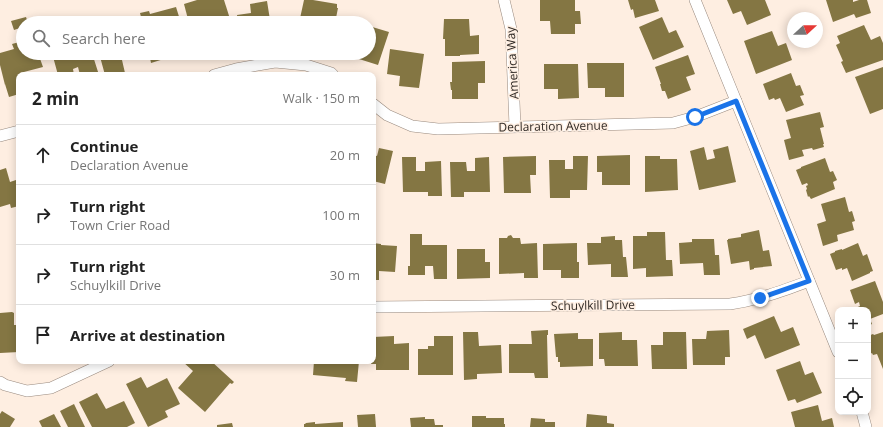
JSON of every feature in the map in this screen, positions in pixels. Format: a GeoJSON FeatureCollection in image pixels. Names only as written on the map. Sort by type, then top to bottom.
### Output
{"type":"FeatureCollection","features":[{"type":"Feature","properties":{"kind":"street","name":"America Way"},"geometry":{"type":"LineString","coordinates":[[504,0],[511,29],[515,126]]}},
{"type":"Feature","properties":{"kind":"street"},"geometry":{"type":"LineString","coordinates":[[695,0],[835,345]]}},
{"type":"Feature","properties":{"kind":"street"},"geometry":{"type":"LineString","coordinates":[[225,72],[275,62],[306,65],[325,72]]}},
{"type":"Feature","properties":{"kind":"street","name":"Declaration Avenue"},"geometry":{"type":"LineString","coordinates":[[376,106],[388,115],[412,126],[438,129],[673,123],[695,117],[736,101]]}},
{"type":"Feature","properties":{"kind":"street"},"geometry":{"type":"LineString","coordinates":[[0,136],[16,132]]}},
{"type":"Feature","properties":{"kind":"street","name":"Schuylkill Drive"},"geometry":{"type":"LineString","coordinates":[[376,307],[730,304],[760,298],[809,281]]}},
{"type":"Feature","properties":{"kind":"street"},"geometry":{"type":"LineString","coordinates":[[0,382],[5,385],[27,391],[51,388],[103,364]]}},
{"type":"Feature","properties":{"kind":"street"},"geometry":{"type":"LineString","coordinates":[[863,415],[866,427]]}},
{"type":"Feature","properties":{"kind":"building"},"geometry":{"type":"Polygon","coordinates":[[[197,0],[224,0],[229,16],[187,16],[184,4],[197,0]]]}},
{"type":"Feature","properties":{"kind":"building"},"geometry":{"type":"Polygon","coordinates":[[[304,0],[337,4],[336,16],[301,16],[304,0]]]}},
{"type":"Feature","properties":{"kind":"building"},"geometry":{"type":"Polygon","coordinates":[[[540,0],[575,0],[575,11],[580,11],[581,24],[575,24],[575,34],[551,34],[550,21],[540,21],[540,0]]]}},
{"type":"Feature","properties":{"kind":"building"},"geometry":{"type":"Polygon","coordinates":[[[628,0],[655,0],[659,11],[635,18],[633,9],[631,10],[628,0]]]}},
{"type":"Feature","properties":{"kind":"building"},"geometry":{"type":"Polygon","coordinates":[[[727,0],[765,0],[771,15],[747,25],[741,11],[733,14],[727,0]]]}},
{"type":"Feature","properties":{"kind":"building"},"geometry":{"type":"Polygon","coordinates":[[[826,0],[853,0],[853,2],[867,0],[871,13],[856,18],[854,14],[833,22],[826,0]]]}},
{"type":"Feature","properties":{"kind":"building"},"geometry":{"type":"Polygon","coordinates":[[[267,1],[269,16],[237,16],[251,13],[250,4],[267,1]]]}},
{"type":"Feature","properties":{"kind":"building"},"geometry":{"type":"Polygon","coordinates":[[[176,7],[179,16],[141,16],[140,13],[149,11],[150,14],[176,7]]]}},
{"type":"Feature","properties":{"kind":"building"},"geometry":{"type":"Polygon","coordinates":[[[662,17],[669,33],[676,30],[684,47],[653,60],[639,27],[662,17]]]}},
{"type":"Feature","properties":{"kind":"building"},"geometry":{"type":"Polygon","coordinates":[[[444,19],[469,19],[470,36],[479,35],[479,54],[445,56],[445,39],[443,39],[444,19]]]}},
{"type":"Feature","properties":{"kind":"building"},"geometry":{"type":"Polygon","coordinates":[[[16,20],[16,29],[14,30],[11,21],[16,20]]]}},
{"type":"Feature","properties":{"kind":"building"},"geometry":{"type":"Polygon","coordinates":[[[864,25],[871,40],[880,36],[883,43],[883,60],[846,73],[841,62],[843,61],[836,45],[840,43],[837,36],[864,25]]]}},
{"type":"Feature","properties":{"kind":"building"},"geometry":{"type":"Polygon","coordinates":[[[376,28],[389,32],[378,65],[362,60],[376,60],[376,28]]]}},
{"type":"Feature","properties":{"kind":"building"},"geometry":{"type":"Polygon","coordinates":[[[772,31],[778,46],[786,43],[792,60],[756,74],[744,41],[772,31]]]}},
{"type":"Feature","properties":{"kind":"building"},"geometry":{"type":"Polygon","coordinates":[[[16,43],[16,60],[40,60],[43,67],[24,72],[16,72],[16,95],[9,97],[0,65],[0,53],[14,49],[12,44],[16,43]]]}},
{"type":"Feature","properties":{"kind":"building"},"geometry":{"type":"Polygon","coordinates":[[[390,49],[424,54],[419,88],[399,86],[400,76],[387,74],[390,49]]]}},
{"type":"Feature","properties":{"kind":"building"},"geometry":{"type":"Polygon","coordinates":[[[688,55],[695,74],[686,77],[691,90],[668,99],[665,91],[662,91],[655,67],[688,55]]]}},
{"type":"Feature","properties":{"kind":"building"},"geometry":{"type":"Polygon","coordinates":[[[54,60],[94,60],[98,72],[79,72],[78,67],[73,69],[74,72],[57,72],[54,60]]]}},
{"type":"Feature","properties":{"kind":"building"},"geometry":{"type":"Polygon","coordinates":[[[101,60],[122,60],[125,72],[104,72],[101,60]]]}},
{"type":"Feature","properties":{"kind":"building"},"geometry":{"type":"Polygon","coordinates":[[[150,60],[161,60],[151,63],[150,60]]]}},
{"type":"Feature","properties":{"kind":"building"},"geometry":{"type":"Polygon","coordinates":[[[485,61],[485,83],[478,83],[478,99],[452,99],[450,82],[452,82],[452,62],[485,61]]]}},
{"type":"Feature","properties":{"kind":"building"},"geometry":{"type":"Polygon","coordinates":[[[587,63],[624,63],[624,97],[605,97],[605,88],[588,88],[587,63]]]}},
{"type":"Feature","properties":{"kind":"building"},"geometry":{"type":"Polygon","coordinates":[[[544,64],[578,64],[579,98],[558,99],[558,89],[544,89],[544,64]]]}},
{"type":"Feature","properties":{"kind":"building"},"geometry":{"type":"Polygon","coordinates":[[[883,67],[883,109],[870,114],[855,77],[883,67]]]}},
{"type":"Feature","properties":{"kind":"building"},"geometry":{"type":"Polygon","coordinates":[[[791,73],[796,86],[800,85],[804,95],[800,96],[804,105],[786,112],[780,98],[769,100],[763,84],[791,73]]]}},
{"type":"Feature","properties":{"kind":"building"},"geometry":{"type":"Polygon","coordinates":[[[820,112],[824,127],[820,128],[824,147],[813,150],[812,148],[802,150],[804,156],[789,160],[784,140],[791,138],[786,120],[820,112]]]}},
{"type":"Feature","properties":{"kind":"building"},"geometry":{"type":"Polygon","coordinates":[[[728,146],[736,182],[699,190],[690,151],[704,147],[707,160],[715,158],[713,150],[728,146]]]}},
{"type":"Feature","properties":{"kind":"building"},"geometry":{"type":"Polygon","coordinates":[[[379,148],[393,151],[385,184],[376,182],[377,156],[379,148]]]}},
{"type":"Feature","properties":{"kind":"building"},"geometry":{"type":"Polygon","coordinates":[[[630,155],[630,185],[602,185],[602,172],[597,172],[597,156],[630,155]]]}},
{"type":"Feature","properties":{"kind":"building"},"geometry":{"type":"Polygon","coordinates":[[[536,156],[536,175],[530,175],[531,193],[504,193],[503,157],[536,156]]]}},
{"type":"Feature","properties":{"kind":"building"},"geometry":{"type":"Polygon","coordinates":[[[573,156],[588,156],[587,190],[570,190],[570,198],[550,198],[549,160],[565,160],[565,169],[573,169],[573,156]]]}},
{"type":"Feature","properties":{"kind":"building"},"geometry":{"type":"Polygon","coordinates":[[[645,156],[660,156],[660,159],[677,159],[678,190],[645,192],[645,156]]]}},
{"type":"Feature","properties":{"kind":"building"},"geometry":{"type":"Polygon","coordinates":[[[402,157],[416,157],[416,171],[425,171],[425,162],[441,161],[442,196],[428,196],[428,192],[403,192],[402,157]]]}},
{"type":"Feature","properties":{"kind":"building"},"geometry":{"type":"Polygon","coordinates":[[[489,157],[490,192],[464,192],[464,197],[451,197],[450,162],[466,162],[467,171],[475,171],[475,158],[489,157]]]}},
{"type":"Feature","properties":{"kind":"building"},"geometry":{"type":"Polygon","coordinates":[[[825,158],[830,172],[833,171],[837,180],[833,182],[835,189],[811,199],[809,196],[808,197],[806,190],[806,186],[808,185],[807,183],[802,185],[796,170],[825,158]]]}},
{"type":"Feature","properties":{"kind":"building"},"geometry":{"type":"Polygon","coordinates":[[[6,168],[10,182],[16,180],[16,207],[11,208],[10,204],[0,207],[0,170],[6,168]]]}},
{"type":"Feature","properties":{"kind":"building"},"geometry":{"type":"Polygon","coordinates":[[[845,197],[849,212],[852,211],[855,221],[852,222],[854,230],[837,235],[838,241],[823,246],[817,224],[826,221],[821,204],[845,197]]]}},
{"type":"Feature","properties":{"kind":"building"},"geometry":{"type":"Polygon","coordinates":[[[759,230],[763,251],[769,250],[772,266],[754,268],[750,270],[749,261],[731,264],[727,240],[741,237],[741,234],[759,230]]]}},
{"type":"Feature","properties":{"kind":"building"},"geometry":{"type":"Polygon","coordinates":[[[647,232],[665,232],[666,260],[672,260],[673,276],[646,277],[646,268],[633,269],[633,236],[647,236],[647,232]]]}},
{"type":"Feature","properties":{"kind":"building"},"geometry":{"type":"Polygon","coordinates":[[[410,234],[422,234],[422,245],[447,245],[447,279],[434,279],[433,266],[425,266],[425,275],[408,275],[408,266],[410,266],[410,234]]]}},
{"type":"Feature","properties":{"kind":"building"},"geometry":{"type":"Polygon","coordinates":[[[511,235],[513,238],[520,238],[521,244],[537,243],[538,278],[524,278],[524,273],[499,274],[499,238],[507,238],[511,235]]]}},
{"type":"Feature","properties":{"kind":"building"},"geometry":{"type":"Polygon","coordinates":[[[615,236],[615,240],[622,240],[623,257],[626,257],[628,277],[611,277],[611,264],[588,265],[587,243],[601,243],[601,237],[615,236]]]}},
{"type":"Feature","properties":{"kind":"building"},"geometry":{"type":"Polygon","coordinates":[[[692,239],[714,239],[715,255],[719,255],[720,275],[704,275],[703,263],[680,264],[679,243],[692,242],[692,239]]]}},
{"type":"Feature","properties":{"kind":"building"},"geometry":{"type":"Polygon","coordinates":[[[376,243],[397,246],[395,272],[379,271],[379,280],[376,280],[376,243]]]}},
{"type":"Feature","properties":{"kind":"building"},"geometry":{"type":"Polygon","coordinates":[[[577,243],[579,278],[561,278],[561,270],[543,270],[543,244],[577,243]]]}},
{"type":"Feature","properties":{"kind":"building"},"geometry":{"type":"Polygon","coordinates":[[[858,243],[863,256],[867,254],[873,271],[852,281],[847,268],[836,270],[830,254],[858,243]]]}},
{"type":"Feature","properties":{"kind":"building"},"geometry":{"type":"Polygon","coordinates":[[[457,249],[485,249],[485,262],[490,262],[490,278],[457,279],[457,249]]]}},
{"type":"Feature","properties":{"kind":"building"},"geometry":{"type":"Polygon","coordinates":[[[875,281],[883,302],[883,314],[871,319],[871,307],[858,307],[860,306],[859,302],[855,304],[850,290],[875,281]]]}},
{"type":"Feature","properties":{"kind":"building"},"geometry":{"type":"Polygon","coordinates":[[[0,313],[14,313],[14,325],[16,325],[16,352],[0,353],[0,313]]]}},
{"type":"Feature","properties":{"kind":"building"},"geometry":{"type":"Polygon","coordinates":[[[774,316],[781,332],[793,327],[800,345],[765,359],[755,335],[747,339],[743,329],[774,316]]]}},
{"type":"Feature","properties":{"kind":"building"},"geometry":{"type":"Polygon","coordinates":[[[548,330],[548,378],[535,378],[534,373],[509,373],[509,344],[532,344],[531,331],[548,330]]]}},
{"type":"Feature","properties":{"kind":"building"},"geometry":{"type":"Polygon","coordinates":[[[729,330],[730,357],[725,357],[725,365],[693,365],[692,339],[706,339],[707,331],[729,330]]]}},
{"type":"Feature","properties":{"kind":"building"},"geometry":{"type":"Polygon","coordinates":[[[463,332],[478,332],[479,346],[501,345],[502,373],[477,374],[477,379],[464,380],[463,332]]]}},
{"type":"Feature","properties":{"kind":"building"},"geometry":{"type":"Polygon","coordinates":[[[622,332],[622,340],[637,340],[638,366],[605,366],[604,359],[599,359],[599,333],[622,332]]]}},
{"type":"Feature","properties":{"kind":"building"},"geometry":{"type":"Polygon","coordinates":[[[663,332],[686,332],[687,369],[652,369],[651,345],[663,345],[663,332]]]}},
{"type":"Feature","properties":{"kind":"building"},"geometry":{"type":"Polygon","coordinates":[[[883,332],[883,369],[877,354],[873,355],[871,354],[871,335],[883,332]]]}},
{"type":"Feature","properties":{"kind":"building"},"geometry":{"type":"Polygon","coordinates":[[[578,333],[578,339],[593,339],[593,366],[560,367],[558,357],[556,357],[554,334],[578,333]]]}},
{"type":"Feature","properties":{"kind":"building"},"geometry":{"type":"Polygon","coordinates":[[[394,336],[394,344],[409,343],[409,370],[376,370],[376,337],[394,336]]]}},
{"type":"Feature","properties":{"kind":"building"},"geometry":{"type":"Polygon","coordinates":[[[434,336],[453,336],[453,375],[418,375],[418,349],[428,349],[428,346],[434,346],[434,336]]]}},
{"type":"Feature","properties":{"kind":"building"},"geometry":{"type":"Polygon","coordinates":[[[800,361],[805,375],[813,372],[822,393],[797,403],[795,399],[788,401],[776,370],[800,361]]]}},
{"type":"Feature","properties":{"kind":"building"},"geometry":{"type":"Polygon","coordinates":[[[185,364],[214,364],[234,382],[232,384],[230,383],[205,412],[178,388],[193,371],[185,364]]]}},
{"type":"Feature","properties":{"kind":"building"},"geometry":{"type":"Polygon","coordinates":[[[314,364],[359,364],[357,382],[345,381],[346,378],[313,375],[314,364]]]}},
{"type":"Feature","properties":{"kind":"building"},"geometry":{"type":"Polygon","coordinates":[[[141,377],[147,388],[167,378],[180,404],[165,411],[168,417],[148,427],[126,384],[141,377]]]}},
{"type":"Feature","properties":{"kind":"building"},"geometry":{"type":"Polygon","coordinates":[[[97,393],[106,409],[124,401],[135,423],[127,427],[92,427],[79,402],[97,393]]]}},
{"type":"Feature","properties":{"kind":"building"},"geometry":{"type":"Polygon","coordinates":[[[74,404],[85,427],[68,427],[60,411],[74,404]]]}},
{"type":"Feature","properties":{"kind":"building"},"geometry":{"type":"Polygon","coordinates":[[[818,405],[822,421],[832,418],[834,427],[795,427],[791,412],[818,405]]]}},
{"type":"Feature","properties":{"kind":"building"},"geometry":{"type":"Polygon","coordinates":[[[2,411],[15,419],[10,427],[0,427],[0,414],[2,411]]]}},
{"type":"Feature","properties":{"kind":"building"},"geometry":{"type":"Polygon","coordinates":[[[54,414],[61,427],[42,427],[39,421],[54,414]]]}},
{"type":"Feature","properties":{"kind":"building"},"geometry":{"type":"Polygon","coordinates":[[[375,414],[376,427],[358,427],[357,415],[375,414]]]}},
{"type":"Feature","properties":{"kind":"building"},"geometry":{"type":"Polygon","coordinates":[[[587,414],[607,416],[607,423],[614,424],[614,427],[586,427],[587,414]]]}},
{"type":"Feature","properties":{"kind":"building"},"geometry":{"type":"Polygon","coordinates":[[[472,416],[504,418],[505,427],[472,427],[472,416]]]}},
{"type":"Feature","properties":{"kind":"building"},"geometry":{"type":"Polygon","coordinates":[[[425,417],[425,419],[434,419],[435,425],[443,425],[443,427],[411,427],[410,418],[425,417]]]}},
{"type":"Feature","properties":{"kind":"building"},"geometry":{"type":"Polygon","coordinates":[[[531,418],[545,419],[545,422],[555,422],[555,427],[530,427],[531,418]]]}},
{"type":"Feature","properties":{"kind":"building"},"geometry":{"type":"Polygon","coordinates":[[[315,422],[315,424],[343,422],[343,427],[304,427],[304,424],[306,423],[315,422]]]}},
{"type":"Feature","properties":{"kind":"building"},"geometry":{"type":"Polygon","coordinates":[[[232,423],[233,427],[217,427],[217,425],[232,423]]]}},
{"type":"Feature","properties":{"kind":"route"},"geometry":{"type":"LineString","coordinates":[[695,117],[736,101],[809,281],[760,298]]}}]}
